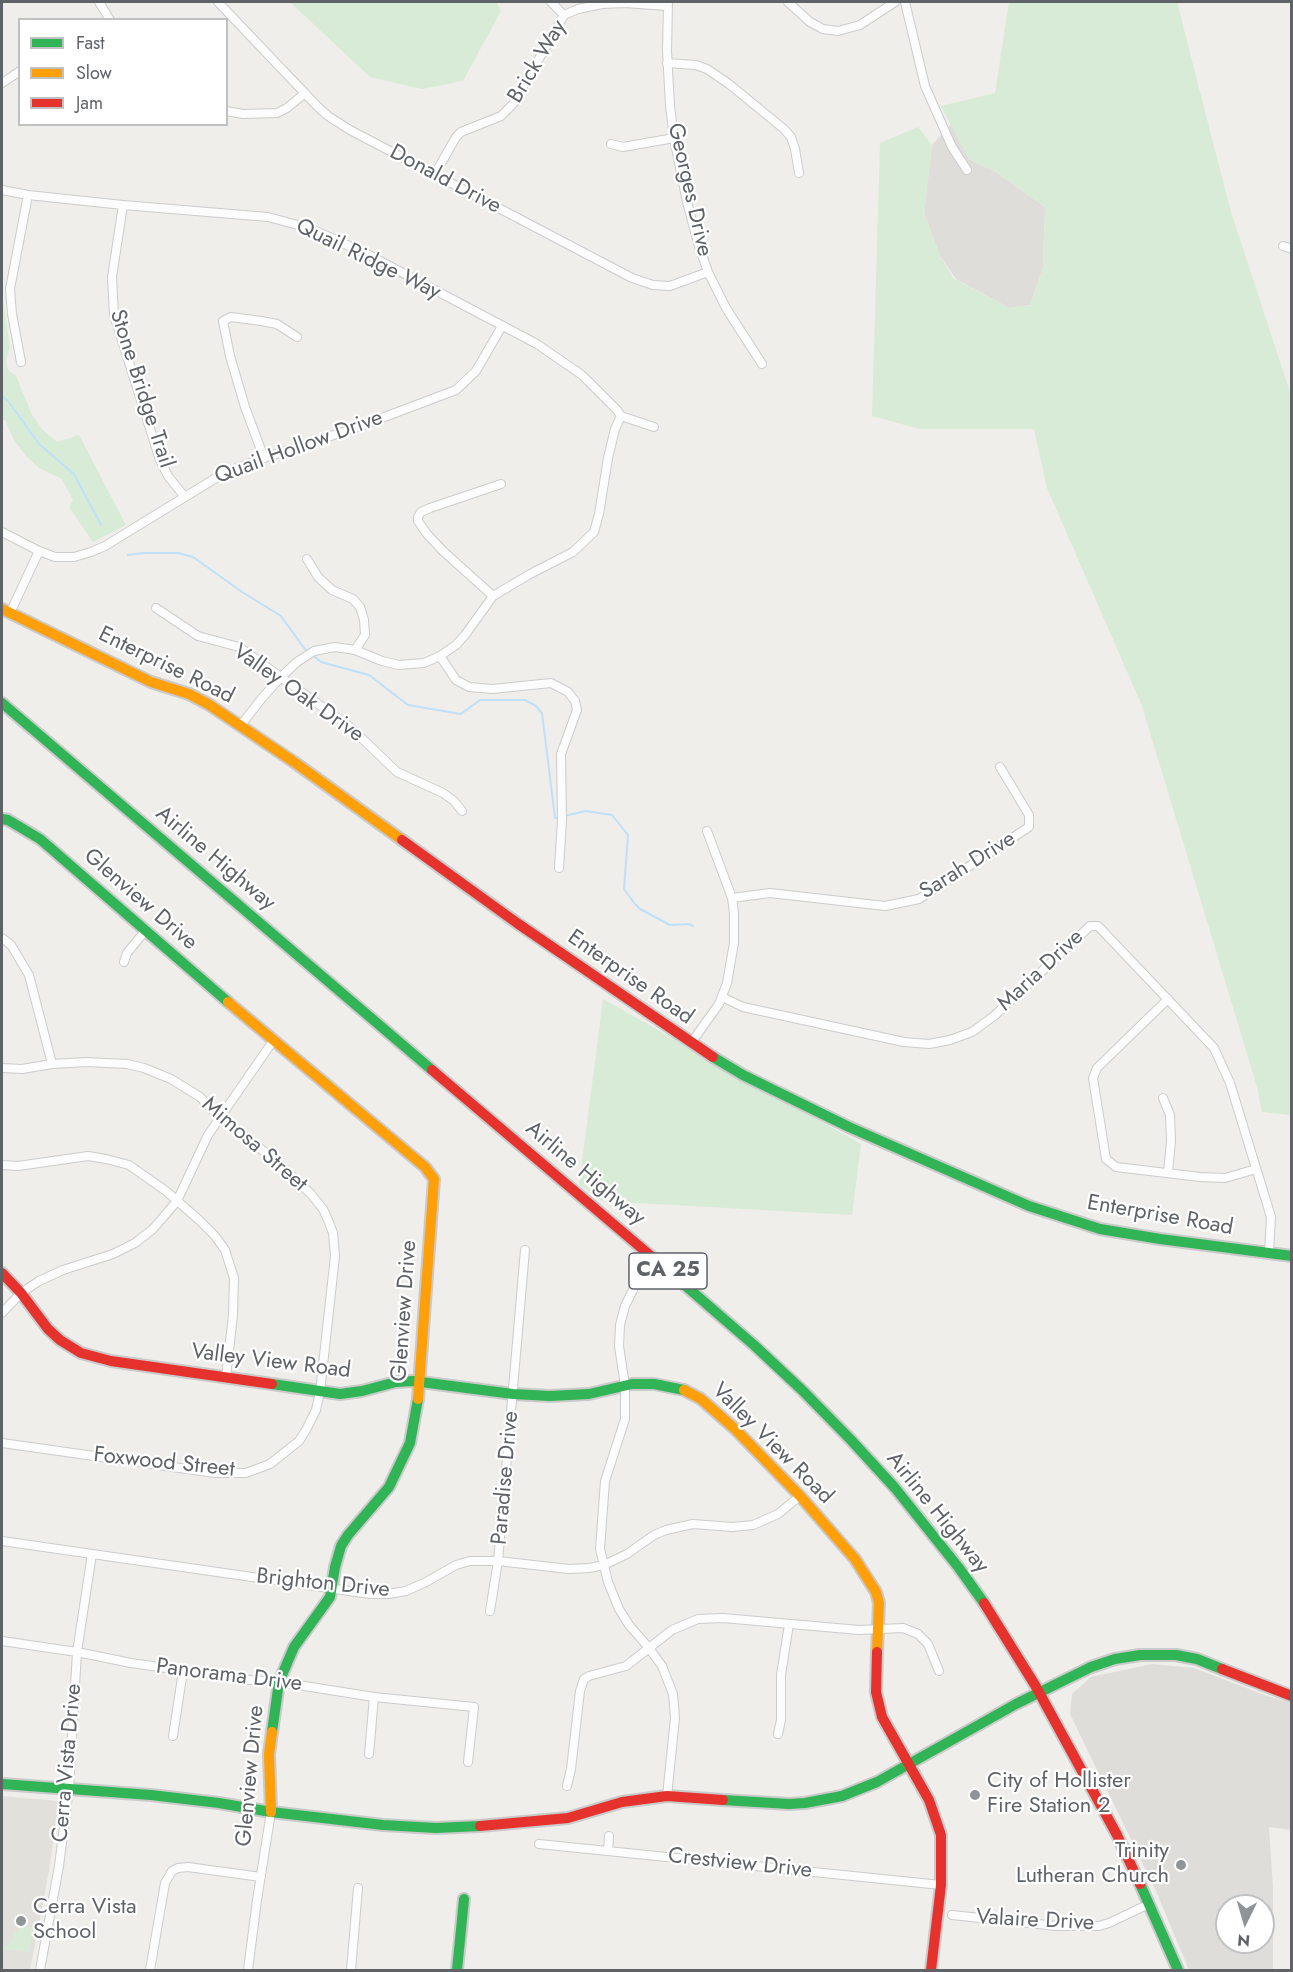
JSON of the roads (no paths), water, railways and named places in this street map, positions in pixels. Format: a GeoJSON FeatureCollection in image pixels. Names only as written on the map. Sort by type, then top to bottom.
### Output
{"type":"FeatureCollection","features":[{"type":"Feature","properties":{"kind":"street"},"geometry":{"type":"LineString","coordinates":[[99,2],[106,18]]}},
{"type":"Feature","properties":{"kind":"street","name":"Donald Drive"},"geometry":{"type":"LineString","coordinates":[[218,2],[328,116],[350,130],[644,283],[662,286],[678,285],[708,272]]}},
{"type":"Feature","properties":{"kind":"street"},"geometry":{"type":"LineString","coordinates":[[551,2],[564,15]]}},
{"type":"Feature","properties":{"kind":"street"},"geometry":{"type":"LineString","coordinates":[[788,2],[810,22],[823,29],[838,32],[860,26],[895,2]]}},
{"type":"Feature","properties":{"kind":"street"},"geometry":{"type":"LineString","coordinates":[[905,2],[925,86],[952,147],[967,170]]}},
{"type":"Feature","properties":{"kind":"street","name":"Brick Way"},"geometry":{"type":"LineString","coordinates":[[435,174],[461,132],[501,116],[513,104],[564,15],[578,9],[602,4],[668,4]]}},
{"type":"Feature","properties":{"kind":"street","name":"Georges Drive"},"geometry":{"type":"LineString","coordinates":[[668,4],[668,63],[674,138],[687,202],[708,272],[726,308],[762,364]]}},
{"type":"Feature","properties":{"kind":"street"},"geometry":{"type":"LineString","coordinates":[[668,63],[696,65],[707,69],[784,129],[791,137],[797,154],[799,173]]}},
{"type":"Feature","properties":{"kind":"street"},"geometry":{"type":"LineString","coordinates":[[2,83],[18,72]]}},
{"type":"Feature","properties":{"kind":"street"},"geometry":{"type":"LineString","coordinates":[[228,111],[243,114],[277,113],[305,93]]}},
{"type":"Feature","properties":{"kind":"street"},"geometry":{"type":"LineString","coordinates":[[611,144],[623,147],[674,138]]}},
{"type":"Feature","properties":{"kind":"street","name":"Quail Ridge Way"},"geometry":{"type":"LineString","coordinates":[[2,190],[123,205],[268,217],[309,228],[365,253],[537,344],[582,375],[621,416]]}},
{"type":"Feature","properties":{"kind":"street"},"geometry":{"type":"LineString","coordinates":[[21,362],[10,289],[28,195]]}},
{"type":"Feature","properties":{"kind":"street","name":"Stone Bridge Trail"},"geometry":{"type":"LineString","coordinates":[[123,205],[112,277],[114,315],[160,460],[168,476],[184,496]]}},
{"type":"Feature","properties":{"kind":"street"},"geometry":{"type":"LineString","coordinates":[[264,458],[230,356],[223,321],[231,317],[277,324],[297,337]]}},
{"type":"Feature","properties":{"kind":"street","name":"Quail Hollow Drive"},"geometry":{"type":"LineString","coordinates":[[2,532],[55,557],[69,558],[91,552],[105,546],[224,473],[297,449],[456,390],[476,371],[502,326]]}},
{"type":"Feature","properties":{"kind":"street"},"geometry":{"type":"LineString","coordinates":[[241,725],[282,677],[297,662],[314,651],[335,647],[355,650],[399,666],[424,663],[449,651],[465,635],[493,596],[573,552],[594,532],[608,458],[615,429],[621,416],[654,427]]}},
{"type":"Feature","properties":{"kind":"street"},"geometry":{"type":"LineString","coordinates":[[493,596],[427,534],[418,521],[418,516],[430,508],[501,484]]}},
{"type":"Feature","properties":{"kind":"street"},"geometry":{"type":"LineString","coordinates":[[6,611],[39,551]]}},
{"type":"Feature","properties":{"kind":"street"},"geometry":{"type":"LineString","coordinates":[[307,560],[318,577],[332,590],[353,599],[360,607],[364,620],[364,635],[355,650]]}},
{"type":"Feature","properties":{"kind":"street","name":"Valley Oak Drive"},"geometry":{"type":"LineString","coordinates":[[156,608],[198,636],[239,647],[350,727],[397,772],[443,793],[462,811]]}},
{"type":"Feature","properties":{"kind":"street","name":"Enterprise Road"},"geometry":{"type":"LineString","coordinates":[[6,611],[151,682],[189,694],[241,725],[518,923],[691,1043],[743,1075],[849,1126],[1029,1206],[1100,1229],[1188,1244],[1292,1256]]}},
{"type":"Feature","properties":{"kind":"street"},"geometry":{"type":"LineString","coordinates":[[440,656],[456,680],[474,689],[551,683],[568,692],[574,701],[577,710],[561,754],[562,820],[559,868]]}},
{"type":"Feature","properties":{"kind":"street","name":"Airline Highway"},"geometry":{"type":"LineString","coordinates":[[2,703],[669,1271],[803,1392],[895,1488],[984,1602],[1040,1693],[1098,1797],[1178,1971]]}},
{"type":"Feature","properties":{"kind":"street","name":"Sarah Drive"},"geometry":{"type":"LineString","coordinates":[[732,898],[770,893],[885,906],[919,899],[1029,827],[1029,815],[1000,767]]}},
{"type":"Feature","properties":{"kind":"street","name":"Glenview Drive"},"geometry":{"type":"LineString","coordinates":[[2,819],[8,820],[40,839],[273,1041],[425,1167],[434,1179],[420,1382],[414,1427],[403,1461],[389,1486],[341,1546],[330,1597],[294,1647],[279,1682],[269,1754],[271,1812],[248,1971]]}},
{"type":"Feature","properties":{"kind":"street"},"geometry":{"type":"LineString","coordinates":[[691,1043],[722,998],[734,943],[732,898],[707,831]]}},
{"type":"Feature","properties":{"kind":"street","name":"Maria Drive"},"geometry":{"type":"LineString","coordinates":[[722,998],[743,1007],[904,1042],[929,1044],[950,1040],[972,1032],[994,1016],[1090,926],[1098,926],[1214,1048],[1230,1083],[1271,1217],[1269,1253]]}},
{"type":"Feature","properties":{"kind":"street"},"geometry":{"type":"LineString","coordinates":[[124,962],[127,953],[146,930]]}},
{"type":"Feature","properties":{"kind":"street"},"geometry":{"type":"LineString","coordinates":[[2,938],[11,945],[29,975],[52,1064]]}},
{"type":"Feature","properties":{"kind":"street"},"geometry":{"type":"LineString","coordinates":[[1168,999],[1097,1068],[1093,1078],[1106,1159],[1116,1167],[1200,1177],[1225,1178],[1256,1169]]}},
{"type":"Feature","properties":{"kind":"street"},"geometry":{"type":"LineString","coordinates":[[2,1313],[21,1293],[53,1274],[113,1254],[135,1243],[153,1229],[177,1200],[208,1135],[273,1041]]}},
{"type":"Feature","properties":{"kind":"street","name":"Mimosa Street"},"geometry":{"type":"LineString","coordinates":[[2,1068],[34,1068],[52,1064],[86,1062],[127,1064],[171,1078],[191,1090],[220,1118],[274,1159],[303,1186],[323,1209],[333,1233],[335,1256],[320,1392]]}},
{"type":"Feature","properties":{"kind":"street"},"geometry":{"type":"LineString","coordinates":[[1163,1098],[1170,1115],[1171,1141],[1168,1173]]}},
{"type":"Feature","properties":{"kind":"street"},"geometry":{"type":"LineString","coordinates":[[2,1165],[18,1166],[88,1156],[106,1159],[129,1165],[177,1200],[215,1236],[225,1250],[231,1266],[235,1295],[226,1377]]}},
{"type":"Feature","properties":{"kind":"street","name":"Paradise Drive"},"geometry":{"type":"LineString","coordinates":[[490,1611],[498,1561],[525,1250]]}},
{"type":"Feature","properties":{"kind":"street","name":"Valley View Road"},"geometry":{"type":"LineString","coordinates":[[2,1273],[55,1336],[81,1353],[111,1360],[320,1392],[350,1393],[396,1382],[420,1382],[513,1394],[569,1396],[640,1384],[661,1384],[684,1390],[701,1399],[735,1429],[800,1496],[855,1559],[868,1577],[879,1603],[876,1678],[878,1704],[889,1732],[936,1815],[942,1847],[941,1885],[931,1971]]}},
{"type":"Feature","properties":{"kind":"street"},"geometry":{"type":"LineString","coordinates":[[633,1290],[625,1306],[620,1325],[625,1419],[607,1472],[601,1510],[600,1549],[619,1609],[629,1625],[649,1648],[668,1679],[675,1705],[667,1796]]}},
{"type":"Feature","properties":{"kind":"street","name":"Foxwood Street"},"geometry":{"type":"LineString","coordinates":[[2,1443],[215,1473],[246,1473],[270,1464],[294,1446],[313,1419],[320,1392]]}},
{"type":"Feature","properties":{"kind":"street","name":"Brighton Drive"},"geometry":{"type":"LineString","coordinates":[[2,1541],[370,1594],[400,1592],[420,1586],[464,1562],[498,1561],[569,1569],[604,1565],[666,1530],[693,1524],[732,1527],[753,1524],[778,1514],[800,1496]]}},
{"type":"Feature","properties":{"kind":"street","name":"Cerra Vista Drive"},"geometry":{"type":"LineString","coordinates":[[40,1971],[69,1788],[77,1652],[92,1554]]}},
{"type":"Feature","properties":{"kind":"street"},"geometry":{"type":"LineString","coordinates":[[567,1786],[582,1682],[589,1676],[626,1666],[672,1630],[698,1619],[723,1618],[838,1629],[903,1628],[918,1634],[928,1644],[939,1671]]}},
{"type":"Feature","properties":{"kind":"street"},"geometry":{"type":"LineString","coordinates":[[778,1734],[781,1720],[782,1675],[789,1624]]}},
{"type":"Feature","properties":{"kind":"street","name":"Panorama Drive"},"geometry":{"type":"LineString","coordinates":[[2,1641],[183,1671],[279,1682],[374,1697],[474,1707],[468,1762]]}},
{"type":"Feature","properties":{"kind":"street"},"geometry":{"type":"LineString","coordinates":[[2,1784],[196,1800],[271,1812],[383,1825],[450,1828],[568,1818],[622,1802],[667,1796],[765,1803],[805,1803],[858,1790],[1091,1667],[1140,1655],[1164,1654],[1197,1659],[1292,1696]]}},
{"type":"Feature","properties":{"kind":"street"},"geometry":{"type":"LineString","coordinates":[[173,1736],[183,1671]]}},
{"type":"Feature","properties":{"kind":"street"},"geometry":{"type":"LineString","coordinates":[[369,1754],[374,1697]]}},
{"type":"Feature","properties":{"kind":"street"},"geometry":{"type":"LineString","coordinates":[[608,1851],[609,1836]]}},
{"type":"Feature","properties":{"kind":"street","name":"Crestview Drive"},"geometry":{"type":"LineString","coordinates":[[538,1844],[941,1885]]}},
{"type":"Feature","properties":{"kind":"street"},"geometry":{"type":"LineString","coordinates":[[150,1971],[165,1883],[172,1871],[189,1867],[261,1877]]}},
{"type":"Feature","properties":{"kind":"street"},"geometry":{"type":"LineString","coordinates":[[351,1971],[358,1888]]}},
{"type":"Feature","properties":{"kind":"street"},"geometry":{"type":"LineString","coordinates":[[457,1971],[464,1899]]}},
{"type":"Feature","properties":{"kind":"street","name":"Valaire Drive"},"geometry":{"type":"LineString","coordinates":[[952,1915],[1057,1926],[1099,1926],[1149,1904]]}},
{"type":"Feature","properties":{"kind":"waterway"},"geometry":{"type":"LineString","coordinates":[[2,396],[39,444],[74,474],[101,525]]}},
{"type":"Feature","properties":{"kind":"waterway"},"geometry":{"type":"LineString","coordinates":[[128,555],[178,553],[193,557],[281,616],[304,648],[321,662],[369,675],[408,705],[461,714],[480,700],[525,700],[536,706],[542,713],[555,818],[586,811],[612,815],[628,835],[624,889],[640,909],[670,925],[689,924],[693,926]]}},
{"type":"Feature","properties":{"kind":"place","name":"City of Hollister Fire Station 2"},"geometry":{"type":"Point","coordinates":[975,1795]}},
{"type":"Feature","properties":{"kind":"place","name":"Trinity Lutheran Church"},"geometry":{"type":"Point","coordinates":[1181,1865]}},
{"type":"Feature","properties":{"kind":"place","name":"Cerra Vista School"},"geometry":{"type":"Point","coordinates":[21,1921]}}]}
